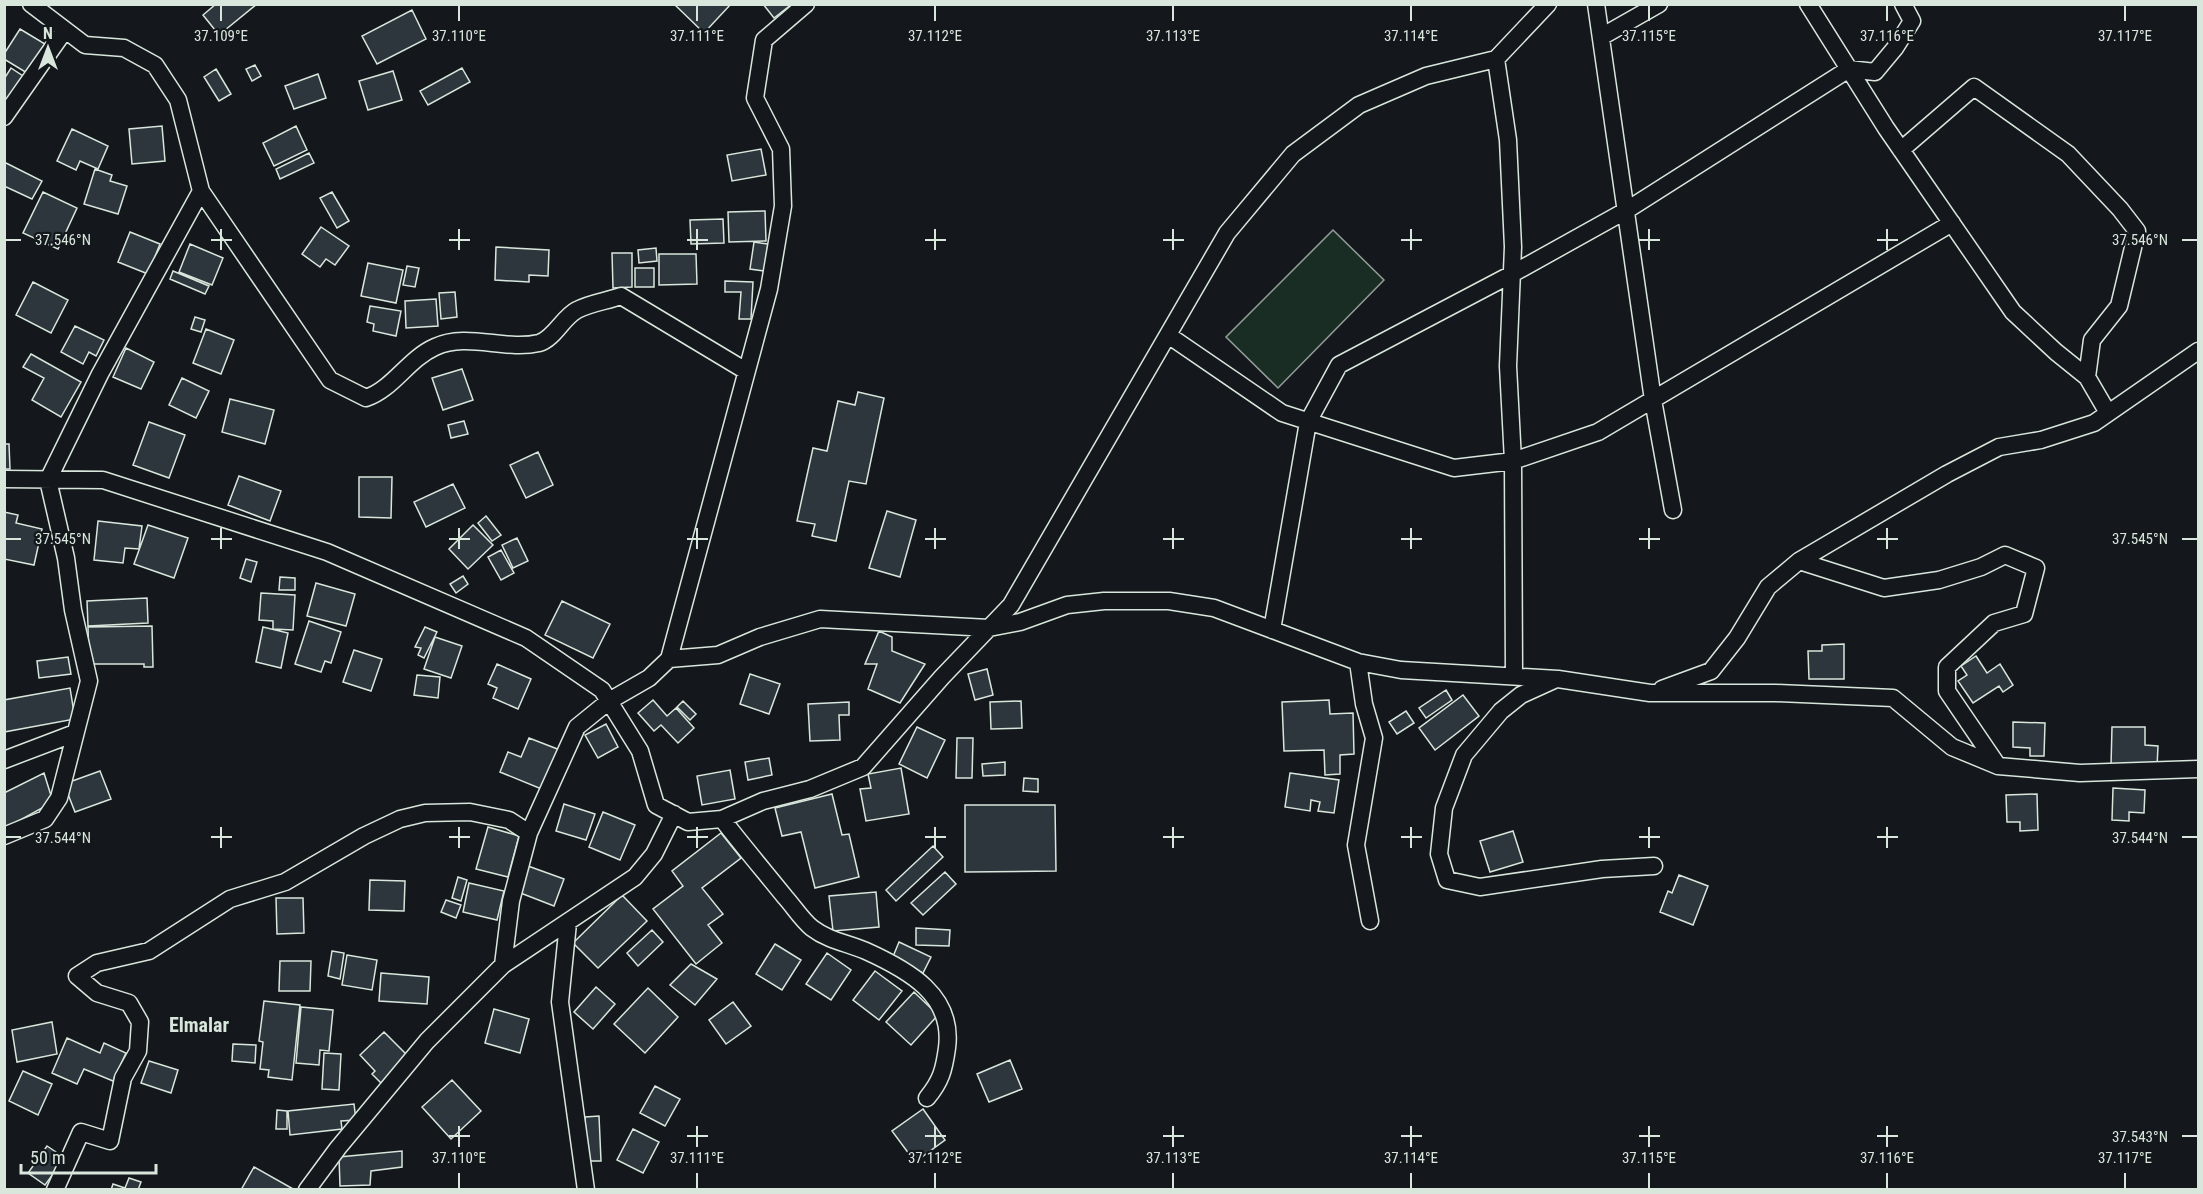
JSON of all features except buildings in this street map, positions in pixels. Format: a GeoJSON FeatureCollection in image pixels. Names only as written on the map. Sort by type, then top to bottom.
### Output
{"type":"FeatureCollection","features":[{"type":"Feature","properties":{"kind":"street"},"geometry":{"type":"LineString","coordinates":[[31,4],[85,45],[124,48],[155,65],[178,100],[201,191],[330,380],[366,398],[377,394],[418,356],[436,346],[459,341],[508,346],[542,342],[576,310],[621,296],[746,371]]}},
{"type":"Feature","properties":{"kind":"street"},"geometry":{"type":"LineString","coordinates":[[503,965],[511,901],[529,833],[578,727],[609,701],[649,678],[669,659],[769,289],[783,206],[781,149],[755,98],[764,40],[806,4]]}},
{"type":"Feature","properties":{"kind":"street"},"geometry":{"type":"LineString","coordinates":[[4,479],[103,480],[327,552],[526,638],[602,690],[640,751],[656,805],[688,822],[722,819],[763,801],[810,789],[863,767],[942,677],[1011,605],[1227,233],[1293,154],[1359,105],[1426,76],[1496,59],[1548,4]]}},
{"type":"Feature","properties":{"kind":"street"},"geometry":{"type":"LineString","coordinates":[[1596,4],[1653,400],[1673,510]]}},
{"type":"Feature","properties":{"kind":"street"},"geometry":{"type":"LineString","coordinates":[[1601,37],[1659,4]]}},
{"type":"Feature","properties":{"kind":"street"},"geometry":{"type":"LineString","coordinates":[[1808,4],[1901,150],[2013,312],[2056,352],[2087,376],[2108,413]]}},
{"type":"Feature","properties":{"kind":"street"},"geometry":{"type":"LineString","coordinates":[[1272,630],[1308,422],[1339,365],[1512,274],[1627,210],[1849,69],[1875,72],[1895,48],[1912,21],[1903,4]]}},
{"type":"Feature","properties":{"kind":"street"},"geometry":{"type":"LineString","coordinates":[[4,117],[65,30]]}},
{"type":"Feature","properties":{"kind":"street"},"geometry":{"type":"LineString","coordinates":[[1496,59],[1508,140],[1513,247],[1508,366],[1513,461],[1514,676]]}},
{"type":"Feature","properties":{"kind":"street"},"geometry":{"type":"LineString","coordinates":[[1901,150],[1974,87],[2068,154],[2120,209],[2138,231],[2119,306],[2092,339],[2087,376]]}},
{"type":"Feature","properties":{"kind":"street"},"geometry":{"type":"LineString","coordinates":[[4,836],[45,819],[59,798],[89,681],[73,610],[66,558],[48,480],[100,374],[201,191]]}},
{"type":"Feature","properties":{"kind":"street"},"geometry":{"type":"LineString","coordinates":[[1168,335],[1282,413],[1454,468],[1513,461],[1598,432],[1952,223]]}},
{"type":"Feature","properties":{"kind":"street"},"geometry":{"type":"LineString","coordinates":[[1650,693],[1711,671],[1737,638],[1768,587],[1799,561],[1947,474],[2000,447],[2041,440],[2094,423],[2199,351]]}},
{"type":"Feature","properties":{"kind":"street"},"geometry":{"type":"LineString","coordinates":[[1799,561],[1884,588],[1938,580],[1981,567],[2005,555],[2036,568],[2024,614],[1994,623],[1947,667],[1947,691],[1998,766]]}},
{"type":"Feature","properties":{"kind":"street"},"geometry":{"type":"LineString","coordinates":[[669,659],[718,655],[760,637],[820,619],[989,628],[1020,622],[1068,605],[1104,601],[1169,601],[1214,608],[1358,662],[1401,670],[1557,679],[1650,693],[1776,693],[1893,698],[1952,747],[1998,766],[2080,773],[2199,769]]}},
{"type":"Feature","properties":{"kind":"street"},"geometry":{"type":"LineString","coordinates":[[1358,662],[1364,704],[1374,738],[1356,845],[1370,921]]}},
{"type":"Feature","properties":{"kind":"street"},"geometry":{"type":"LineString","coordinates":[[1557,679],[1521,696],[1501,711],[1464,755],[1444,808],[1438,855],[1447,880],[1480,887],[1602,869],[1654,866]]}},
{"type":"Feature","properties":{"kind":"street"},"geometry":{"type":"LineString","coordinates":[[4,760],[75,734]]}},
{"type":"Feature","properties":{"kind":"street"},"geometry":{"type":"LineString","coordinates":[[55,1190],[81,1132],[110,1142],[123,1078],[138,1051],[140,1022],[129,1003],[97,993],[77,976],[97,963],[149,951],[231,899],[285,882],[364,836],[400,819],[425,813],[470,812],[509,820],[529,833]]}},
{"type":"Feature","properties":{"kind":"street"},"geometry":{"type":"LineString","coordinates":[[307,1190],[338,1148],[427,1041],[503,965],[635,877],[654,854],[674,814]]}},
{"type":"Feature","properties":{"kind":"street"},"geometry":{"type":"LineString","coordinates":[[722,819],[811,927],[838,943],[864,950],[909,974],[934,995],[945,1019],[948,1039],[939,1084],[927,1098]]}},
{"type":"Feature","properties":{"kind":"street"},"geometry":{"type":"LineString","coordinates":[[568,923],[560,1002],[586,1190]]}},
{"type":"Feature","properties":{"kind":"green space"},"geometry":{"type":"Polygon","coordinates":[[[1333,230],[1384,280],[1278,388],[1226,337],[1333,230]]]}},
{"type":"Feature","properties":{"kind":"district","name":"Elmalar"},"geometry":{"type":"Point","coordinates":[199,1025]}}]}
